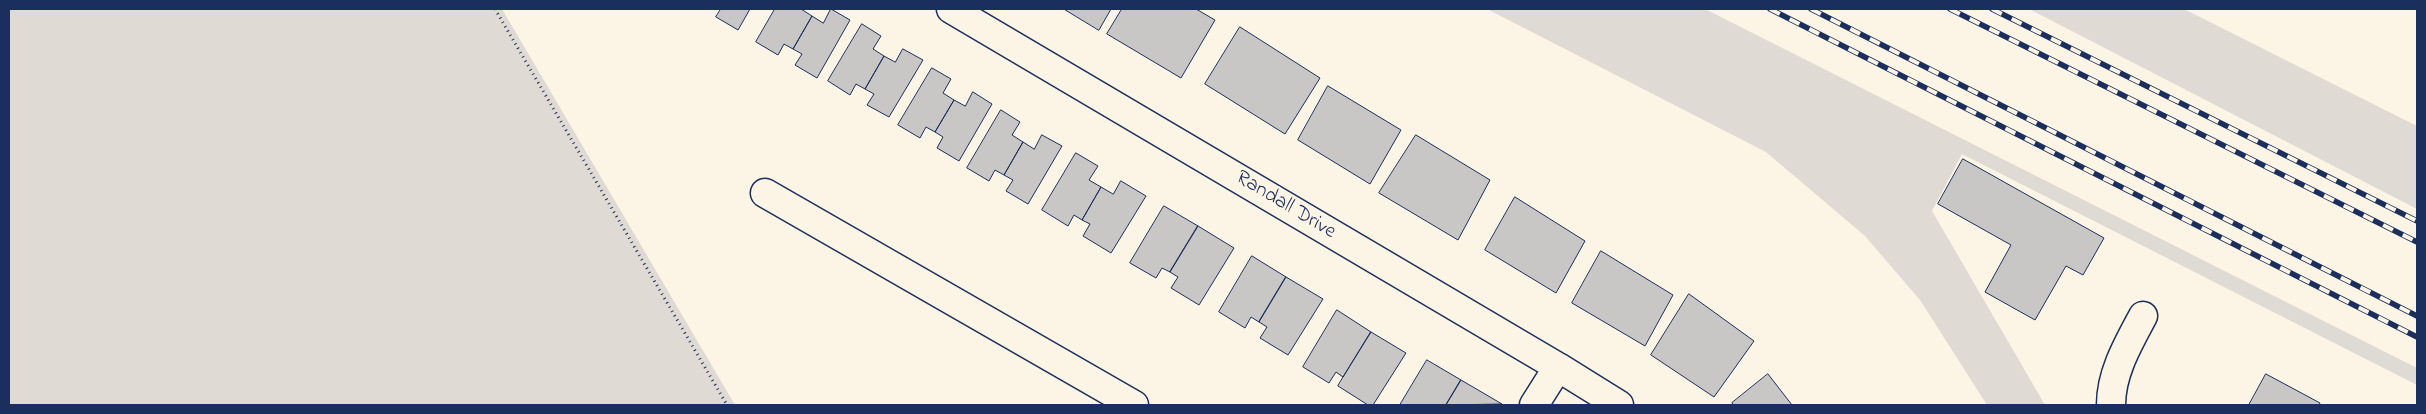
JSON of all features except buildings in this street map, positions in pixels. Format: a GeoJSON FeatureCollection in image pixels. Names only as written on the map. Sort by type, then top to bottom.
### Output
{"type":"FeatureCollection","features":[{"type":"Feature","properties":{"kind":"street","name":"Randall Drive"},"geometry":{"type":"LineString","coordinates":[[951,9],[1558,367],[1619,405]]}},
{"type":"Feature","properties":{"kind":"street"},"geometry":{"type":"LineString","coordinates":[[765,192],[1134,405]]}},
{"type":"Feature","properties":{"kind":"street"},"geometry":{"type":"LineString","coordinates":[[2111,405],[2111,391],[2123,353],[2143,316]]}},
{"type":"Feature","properties":{"kind":"street"},"geometry":{"type":"LineString","coordinates":[[1534,405],[1558,367]]}},
{"type":"Feature","properties":{"kind":"path"},"geometry":{"type":"LineString","coordinates":[[495,9],[727,405]]}},
{"type":"Feature","properties":{"kind":"shaded area"},"geometry":{"type":"Polygon","coordinates":[[[9,9],[502,9],[735,405],[9,405],[9,9]]]}},
{"type":"Feature","properties":{"kind":"shaded area"},"geometry":{"type":"Polygon","coordinates":[[[1487,9],[1705,9],[2417,368],[2417,385],[1962,154],[1932,211],[2045,405],[1987,405],[1920,300],[1865,236],[1766,152],[1487,9]]]}},
{"type":"Feature","properties":{"kind":"shaded area"},"geometry":{"type":"Polygon","coordinates":[[[2029,9],[2184,9],[2417,126],[2417,209],[2029,9]]]}},
{"type":"Feature","properties":{"kind":"railway"},"geometry":{"type":"LineString","coordinates":[[1770,9],[2417,337]]}},
{"type":"Feature","properties":{"kind":"railway"},"geometry":{"type":"LineString","coordinates":[[1811,9],[2417,316]]}},
{"type":"Feature","properties":{"kind":"railway"},"geometry":{"type":"LineString","coordinates":[[1950,9],[2417,242]]}},
{"type":"Feature","properties":{"kind":"railway"},"geometry":{"type":"LineString","coordinates":[[1992,9],[2417,221]]}}]}
